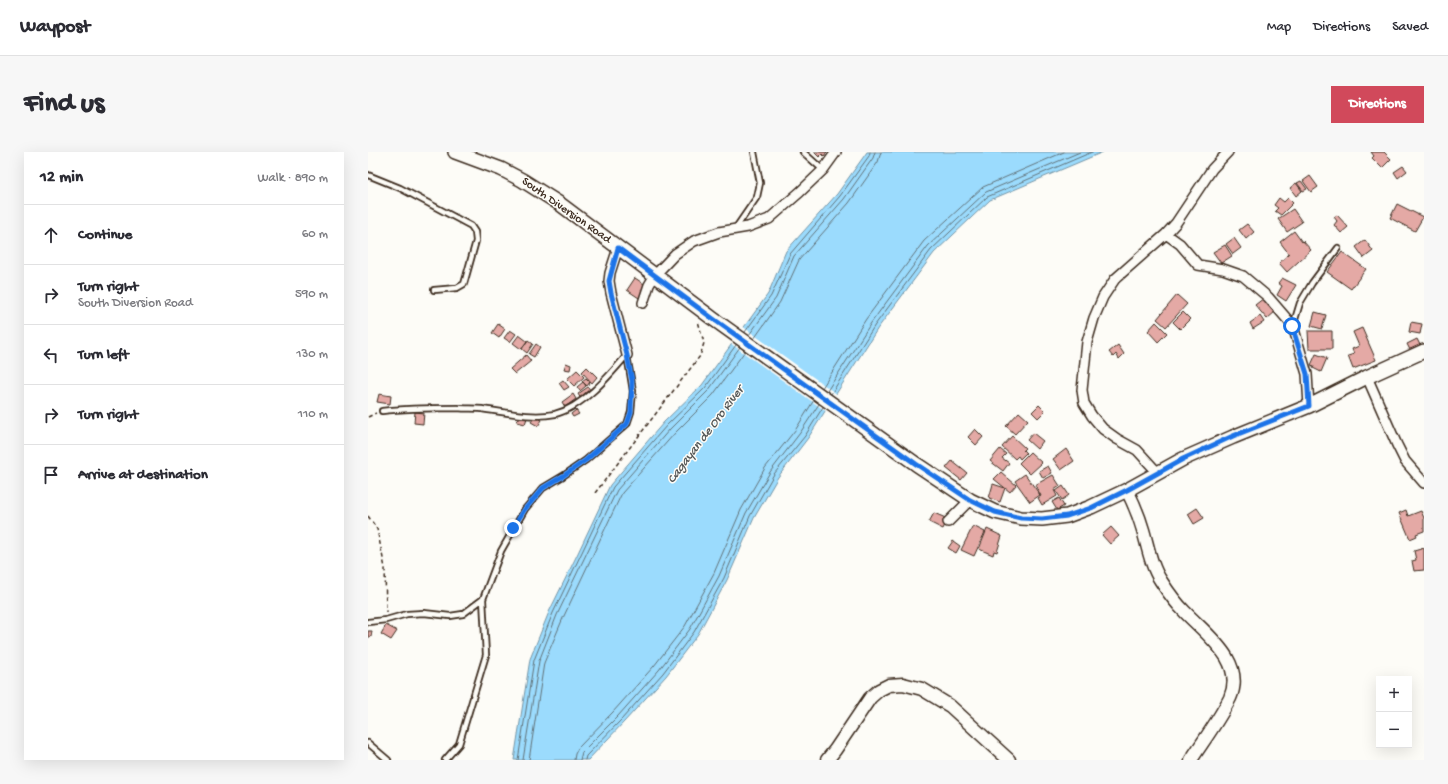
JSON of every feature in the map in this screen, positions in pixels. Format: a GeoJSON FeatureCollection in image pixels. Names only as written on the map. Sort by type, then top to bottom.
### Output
{"type":"FeatureCollection","features":[{"type":"Feature","properties":{"kind":"main road","name":"South Diversion Road"},"geometry":{"type":"LineString","coordinates":[[455,152],[501,169],[522,180],[560,204],[712,318],[916,464],[970,500],[995,512],[1021,518],[1042,519],[1067,516],[1091,508],[1183,459],[1233,436],[1309,406],[1424,351]]}},
{"type":"Feature","properties":{"kind":"street"},"geometry":{"type":"LineString","coordinates":[[643,303],[649,285],[675,254],[694,241],[719,232],[748,227],[769,219],[823,170],[836,152]]}},
{"type":"Feature","properties":{"kind":"street"},"geometry":{"type":"LineString","coordinates":[[1158,473],[1137,450],[1103,429],[1092,416],[1084,403],[1082,390],[1087,342],[1102,298],[1115,278],[1166,234],[1176,223],[1212,169],[1228,152]]}},
{"type":"Feature","properties":{"kind":"street"},"geometry":{"type":"LineString","coordinates":[[1166,234],[1180,244],[1198,265],[1223,269],[1243,276],[1268,297],[1292,326],[1307,374],[1309,406]]}},
{"type":"Feature","properties":{"kind":"street"},"geometry":{"type":"LineString","coordinates":[[618,248],[609,281],[627,355]]}},
{"type":"Feature","properties":{"kind":"street"},"geometry":{"type":"LineString","coordinates":[[1367,377],[1405,461],[1424,483]]}},
{"type":"Feature","properties":{"kind":"street"},"geometry":{"type":"LineString","coordinates":[[1127,490],[1142,528],[1152,562],[1160,580],[1184,611],[1217,644],[1226,656],[1234,676],[1230,697],[1191,760]]}},
{"type":"Feature","properties":{"kind":"street"},"geometry":{"type":"LineString","coordinates":[[948,522],[970,500]]}},
{"type":"Feature","properties":{"kind":"street"},"geometry":{"type":"LineString","coordinates":[[827,760],[848,732],[870,698],[879,690],[889,685],[903,684],[922,689],[945,702],[1009,760]]}},
{"type":"Feature","properties":{"kind":"lane"},"geometry":{"type":"LineString","coordinates":[[734,230],[757,197],[760,182],[754,152]]}},
{"type":"Feature","properties":{"kind":"lane"},"geometry":{"type":"LineString","coordinates":[[803,152],[823,170]]}},
{"type":"Feature","properties":{"kind":"lane"},"geometry":{"type":"LineString","coordinates":[[368,175],[400,188],[470,226],[475,232],[476,241],[464,284],[457,288],[434,290]]}},
{"type":"Feature","properties":{"kind":"lane"},"geometry":{"type":"LineString","coordinates":[[1292,326],[1304,296],[1338,248]]}},
{"type":"Feature","properties":{"kind":"lane"},"geometry":{"type":"LineString","coordinates":[[382,411],[403,408],[444,408],[480,409],[528,415],[555,414],[590,394],[627,355]]}},
{"type":"Feature","properties":{"kind":"lane"},"geometry":{"type":"LineString","coordinates":[[445,760],[459,744],[486,655],[483,599],[501,551],[525,509],[543,488],[586,460],[627,424],[631,412],[633,391],[627,355]]}},
{"type":"Feature","properties":{"kind":"lane"},"geometry":{"type":"LineString","coordinates":[[368,622],[386,620],[407,614],[424,613],[450,616],[463,614],[483,599]]}},
{"type":"Feature","properties":{"kind":"lane"},"geometry":{"type":"LineString","coordinates":[[368,742],[388,760]]}},
{"type":"Feature","properties":{"kind":"path"},"geometry":{"type":"LineString","coordinates":[[596,493],[700,356],[704,342],[699,328]]}},
{"type":"Feature","properties":{"kind":"path"},"geometry":{"type":"LineString","coordinates":[[368,417],[382,411]]}},
{"type":"Feature","properties":{"kind":"path"},"geometry":{"type":"LineString","coordinates":[[368,516],[377,530],[386,568],[386,620]]}},
{"type":"Feature","properties":{"kind":"water","name":"Cagayan de Oro River"},"geometry":{"type":"Polygon","coordinates":[[[867,152],[1103,152],[990,200],[934,253],[878,328],[808,438],[778,477],[754,518],[727,580],[698,634],[666,676],[588,760],[514,760],[530,659],[549,612],[610,485],[664,422],[702,385],[768,294],[786,251],[837,194],[867,152]]]}},
{"type":"Feature","properties":{"kind":"pier"},"geometry":{"type":"Polygon","coordinates":[[[742,326],[838,395],[827,412],[730,343],[742,326]]]}},
{"type":"Feature","properties":{"kind":"building"},"geometry":{"type":"Polygon","coordinates":[[[814,152],[827,152],[824,156],[822,154],[819,157],[814,152]]]}},
{"type":"Feature","properties":{"kind":"building"},"geometry":{"type":"Polygon","coordinates":[[[1371,152],[1384,152],[1391,159],[1382,168],[1372,158],[1374,156],[1371,152]]]}},
{"type":"Feature","properties":{"kind":"building"},"geometry":{"type":"Polygon","coordinates":[[[1403,166],[1407,171],[1398,178],[1394,172],[1403,166]]]}},
{"type":"Feature","properties":{"kind":"building"},"geometry":{"type":"Polygon","coordinates":[[[1310,176],[1318,187],[1311,192],[1303,181],[1310,176]]]}},
{"type":"Feature","properties":{"kind":"building"},"geometry":{"type":"Polygon","coordinates":[[[1301,181],[1307,189],[1303,191],[1297,183],[1301,181]]]}},
{"type":"Feature","properties":{"kind":"building"},"geometry":{"type":"Polygon","coordinates":[[[1296,183],[1302,191],[1296,196],[1290,188],[1296,183]]]}},
{"type":"Feature","properties":{"kind":"building"},"geometry":{"type":"Polygon","coordinates":[[[1279,198],[1284,202],[1288,198],[1293,203],[1281,215],[1275,211],[1278,208],[1274,205],[1279,198]]]}},
{"type":"Feature","properties":{"kind":"building"},"geometry":{"type":"Polygon","coordinates":[[[1397,204],[1423,217],[1415,231],[1390,218],[1397,204]]]}},
{"type":"Feature","properties":{"kind":"building"},"geometry":{"type":"Polygon","coordinates":[[[1293,209],[1302,222],[1287,232],[1278,219],[1293,209]]]}},
{"type":"Feature","properties":{"kind":"building"},"geometry":{"type":"Polygon","coordinates":[[[1337,215],[1348,227],[1341,233],[1334,225],[1337,221],[1334,217],[1337,215]]]}},
{"type":"Feature","properties":{"kind":"building"},"geometry":{"type":"Polygon","coordinates":[[[1247,224],[1254,232],[1246,239],[1239,230],[1247,224]]]}},
{"type":"Feature","properties":{"kind":"building"},"geometry":{"type":"Polygon","coordinates":[[[1294,231],[1302,242],[1303,241],[1311,250],[1287,272],[1279,263],[1289,254],[1280,242],[1294,231]]]}},
{"type":"Feature","properties":{"kind":"building"},"geometry":{"type":"Polygon","coordinates":[[[1234,238],[1241,248],[1233,254],[1226,244],[1234,238]]]}},
{"type":"Feature","properties":{"kind":"building"},"geometry":{"type":"Polygon","coordinates":[[[1365,240],[1373,251],[1364,258],[1356,247],[1365,240]]]}},
{"type":"Feature","properties":{"kind":"building"},"geometry":{"type":"Polygon","coordinates":[[[1225,245],[1232,256],[1221,263],[1213,252],[1225,245]]]}},
{"type":"Feature","properties":{"kind":"building"},"geometry":{"type":"Polygon","coordinates":[[[1342,252],[1366,269],[1351,289],[1327,272],[1342,252]]]}},
{"type":"Feature","properties":{"kind":"building"},"geometry":{"type":"Polygon","coordinates":[[[635,278],[647,286],[639,298],[627,290],[635,278]]]}},
{"type":"Feature","properties":{"kind":"building"},"geometry":{"type":"Polygon","coordinates":[[[1282,278],[1296,285],[1286,301],[1277,295],[1282,286],[1278,283],[1282,278]]]}},
{"type":"Feature","properties":{"kind":"building"},"geometry":{"type":"Polygon","coordinates":[[[1177,295],[1187,304],[1166,327],[1157,319],[1177,295]]]}},
{"type":"Feature","properties":{"kind":"building"},"geometry":{"type":"Polygon","coordinates":[[[1264,298],[1276,311],[1267,319],[1255,305],[1264,298]]]}},
{"type":"Feature","properties":{"kind":"building"},"geometry":{"type":"Polygon","coordinates":[[[1183,312],[1190,319],[1180,329],[1173,322],[1183,312]]]}},
{"type":"Feature","properties":{"kind":"building"},"geometry":{"type":"Polygon","coordinates":[[[1315,312],[1326,315],[1322,329],[1311,326],[1315,312]]]}},
{"type":"Feature","properties":{"kind":"building"},"geometry":{"type":"Polygon","coordinates":[[[1260,316],[1264,322],[1253,329],[1250,323],[1260,316]]]}},
{"type":"Feature","properties":{"kind":"building"},"geometry":{"type":"Polygon","coordinates":[[[1156,322],[1167,333],[1158,342],[1148,331],[1156,322]]]}},
{"type":"Feature","properties":{"kind":"building"},"geometry":{"type":"Polygon","coordinates":[[[1411,322],[1422,324],[1420,334],[1409,332],[1411,322]]]}},
{"type":"Feature","properties":{"kind":"building"},"geometry":{"type":"Polygon","coordinates":[[[498,324],[505,329],[499,338],[492,333],[498,324]]]}},
{"type":"Feature","properties":{"kind":"building"},"geometry":{"type":"Polygon","coordinates":[[[1362,328],[1376,360],[1353,369],[1348,356],[1354,354],[1352,349],[1359,346],[1353,332],[1362,328]]]}},
{"type":"Feature","properties":{"kind":"building"},"geometry":{"type":"Polygon","coordinates":[[[510,330],[516,334],[510,342],[504,338],[510,330]]]}},
{"type":"Feature","properties":{"kind":"building"},"geometry":{"type":"Polygon","coordinates":[[[1308,331],[1332,331],[1332,349],[1309,349],[1308,331]]]}},
{"type":"Feature","properties":{"kind":"building"},"geometry":{"type":"Polygon","coordinates":[[[519,335],[527,341],[521,349],[513,343],[519,335]]]}},
{"type":"Feature","properties":{"kind":"building"},"geometry":{"type":"Polygon","coordinates":[[[1417,339],[1422,349],[1412,354],[1407,344],[1417,339]]]}},
{"type":"Feature","properties":{"kind":"building"},"geometry":{"type":"Polygon","coordinates":[[[528,340],[533,344],[527,353],[522,349],[528,340]]]}},
{"type":"Feature","properties":{"kind":"building"},"geometry":{"type":"Polygon","coordinates":[[[536,344],[540,347],[534,357],[529,354],[536,344]]]}},
{"type":"Feature","properties":{"kind":"building"},"geometry":{"type":"Polygon","coordinates":[[[1118,345],[1124,354],[1119,359],[1116,354],[1113,357],[1109,352],[1118,345]]]}},
{"type":"Feature","properties":{"kind":"building"},"geometry":{"type":"Polygon","coordinates":[[[1316,354],[1327,358],[1321,372],[1313,368],[1314,366],[1311,365],[1316,354]]]}},
{"type":"Feature","properties":{"kind":"building"},"geometry":{"type":"Polygon","coordinates":[[[526,355],[531,361],[515,374],[510,369],[526,355]]]}},
{"type":"Feature","properties":{"kind":"building"},"geometry":{"type":"Polygon","coordinates":[[[566,363],[571,365],[570,370],[564,369],[566,363]]]}},
{"type":"Feature","properties":{"kind":"building"},"geometry":{"type":"Polygon","coordinates":[[[587,367],[597,377],[592,383],[582,372],[587,367]]]}},
{"type":"Feature","properties":{"kind":"building"},"geometry":{"type":"Polygon","coordinates":[[[577,370],[584,377],[574,386],[567,379],[577,370]]]}},
{"type":"Feature","properties":{"kind":"building"},"geometry":{"type":"Polygon","coordinates":[[[586,378],[590,382],[587,386],[582,381],[586,378]]]}},
{"type":"Feature","properties":{"kind":"building"},"geometry":{"type":"Polygon","coordinates":[[[563,380],[569,387],[564,390],[559,383],[563,380]]]}},
{"type":"Feature","properties":{"kind":"building"},"geometry":{"type":"Polygon","coordinates":[[[583,382],[586,386],[580,391],[577,387],[583,382]]]}},
{"type":"Feature","properties":{"kind":"building"},"geometry":{"type":"Polygon","coordinates":[[[588,387],[591,391],[581,399],[578,394],[588,387]]]}},
{"type":"Feature","properties":{"kind":"building"},"geometry":{"type":"Polygon","coordinates":[[[379,394],[391,396],[390,404],[377,402],[379,394]]]}},
{"type":"Feature","properties":{"kind":"building"},"geometry":{"type":"Polygon","coordinates":[[[573,394],[576,399],[565,407],[562,402],[573,394]]]}},
{"type":"Feature","properties":{"kind":"building"},"geometry":{"type":"Polygon","coordinates":[[[1039,405],[1045,411],[1038,418],[1032,412],[1039,405]]]}},
{"type":"Feature","properties":{"kind":"building"},"geometry":{"type":"Polygon","coordinates":[[[576,410],[579,414],[573,417],[571,414],[576,410]]]}},
{"type":"Feature","properties":{"kind":"building"},"geometry":{"type":"Polygon","coordinates":[[[415,412],[424,413],[423,424],[414,423],[415,412]]]}},
{"type":"Feature","properties":{"kind":"building"},"geometry":{"type":"Polygon","coordinates":[[[1019,412],[1028,420],[1015,434],[1006,426],[1019,412]]]}},
{"type":"Feature","properties":{"kind":"building"},"geometry":{"type":"Polygon","coordinates":[[[519,416],[527,418],[525,424],[517,422],[519,416]]]}},
{"type":"Feature","properties":{"kind":"building"},"geometry":{"type":"Polygon","coordinates":[[[535,416],[542,420],[538,426],[531,422],[535,416]]]}},
{"type":"Feature","properties":{"kind":"building"},"geometry":{"type":"Polygon","coordinates":[[[975,429],[983,437],[976,445],[968,437],[975,429]]]}},
{"type":"Feature","properties":{"kind":"building"},"geometry":{"type":"Polygon","coordinates":[[[1033,433],[1043,441],[1037,449],[1027,440],[1033,433]]]}},
{"type":"Feature","properties":{"kind":"building"},"geometry":{"type":"Polygon","coordinates":[[[1012,436],[1025,448],[1023,450],[1026,453],[1020,459],[1018,456],[1015,459],[1002,447],[1012,436]]]}},
{"type":"Feature","properties":{"kind":"building"},"geometry":{"type":"Polygon","coordinates":[[[1000,449],[1006,454],[1002,458],[1009,463],[1003,471],[990,461],[1000,449]]]}},
{"type":"Feature","properties":{"kind":"building"},"geometry":{"type":"Polygon","coordinates":[[[1066,449],[1074,461],[1061,470],[1053,459],[1066,449]]]}},
{"type":"Feature","properties":{"kind":"building"},"geometry":{"type":"Polygon","coordinates":[[[1030,452],[1042,463],[1030,474],[1019,463],[1030,452]]]}},
{"type":"Feature","properties":{"kind":"building"},"geometry":{"type":"Polygon","coordinates":[[[952,461],[967,473],[961,480],[946,468],[952,461]]]}},
{"type":"Feature","properties":{"kind":"building"},"geometry":{"type":"Polygon","coordinates":[[[1048,466],[1052,473],[1043,478],[1039,471],[1048,466]]]}},
{"type":"Feature","properties":{"kind":"building"},"geometry":{"type":"Polygon","coordinates":[[[1001,472],[1016,485],[1010,492],[994,479],[1001,472]]]}},
{"type":"Feature","properties":{"kind":"building"},"geometry":{"type":"Polygon","coordinates":[[[1025,474],[1040,495],[1030,502],[1015,481],[1025,474]]]}},
{"type":"Feature","properties":{"kind":"building"},"geometry":{"type":"Polygon","coordinates":[[[1053,475],[1060,486],[1054,490],[1057,496],[1042,505],[1038,498],[1041,496],[1035,485],[1053,475]]]}},
{"type":"Feature","properties":{"kind":"building"},"geometry":{"type":"Polygon","coordinates":[[[993,484],[1005,488],[1000,502],[989,498],[993,484]]]}},
{"type":"Feature","properties":{"kind":"building"},"geometry":{"type":"Polygon","coordinates":[[[1063,486],[1069,495],[1062,500],[1056,491],[1063,486]]]}},
{"type":"Feature","properties":{"kind":"building"},"geometry":{"type":"Polygon","coordinates":[[[1059,498],[1064,506],[1057,510],[1052,502],[1059,498]]]}},
{"type":"Feature","properties":{"kind":"building"},"geometry":{"type":"Polygon","coordinates":[[[1197,508],[1204,518],[1194,524],[1188,514],[1197,508]]]}},
{"type":"Feature","properties":{"kind":"building"},"geometry":{"type":"Polygon","coordinates":[[[1406,510],[1408,516],[1421,511],[1424,518],[1424,531],[1416,534],[1417,536],[1410,539],[1399,513],[1406,510]]]}},
{"type":"Feature","properties":{"kind":"building"},"geometry":{"type":"Polygon","coordinates":[[[934,513],[948,519],[943,529],[929,522],[934,513]]]}},
{"type":"Feature","properties":{"kind":"building"},"geometry":{"type":"Polygon","coordinates":[[[973,526],[985,532],[974,556],[961,550],[973,526]]]}},
{"type":"Feature","properties":{"kind":"building"},"geometry":{"type":"Polygon","coordinates":[[[1111,527],[1119,536],[1110,544],[1102,535],[1111,527]]]}},
{"type":"Feature","properties":{"kind":"building"},"geometry":{"type":"Polygon","coordinates":[[[987,529],[1002,536],[997,552],[994,551],[993,555],[979,549],[987,529]]]}},
{"type":"Feature","properties":{"kind":"building"},"geometry":{"type":"Polygon","coordinates":[[[953,541],[960,546],[956,553],[948,548],[953,541]]]}},
{"type":"Feature","properties":{"kind":"building"},"geometry":{"type":"Polygon","coordinates":[[[1424,548],[1424,570],[1414,571],[1412,561],[1416,560],[1414,551],[1424,548]]]}},
{"type":"Feature","properties":{"kind":"building"},"geometry":{"type":"Polygon","coordinates":[[[386,625],[397,631],[391,640],[381,634],[386,625]]]}},
{"type":"Feature","properties":{"kind":"building"},"geometry":{"type":"Polygon","coordinates":[[[368,631],[372,631],[371,637],[368,637],[368,631]]]}},
{"type":"Feature","properties":{"kind":"route"},"geometry":{"type":"LineString","coordinates":[[513,528],[525,509],[543,488],[586,460],[627,424],[633,402],[632,381],[609,281],[618,248],[712,318],[916,464],[970,500],[995,512],[1021,518],[1042,519],[1067,516],[1091,508],[1183,459],[1233,436],[1309,406],[1307,374],[1292,326]]}}]}
